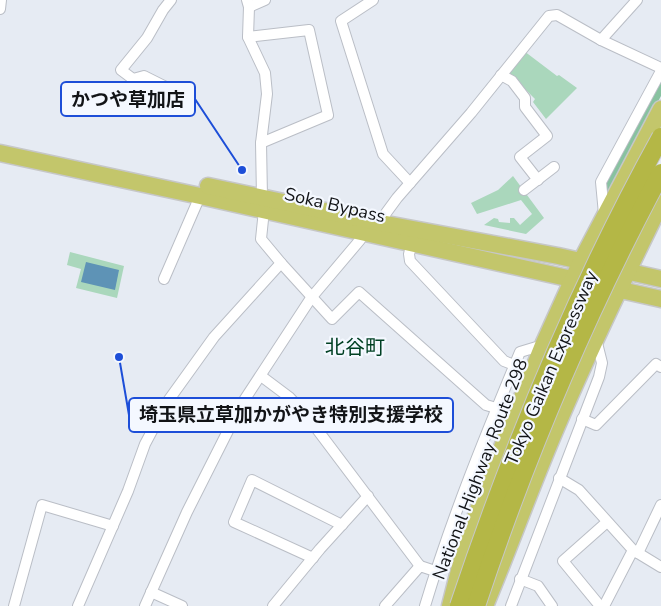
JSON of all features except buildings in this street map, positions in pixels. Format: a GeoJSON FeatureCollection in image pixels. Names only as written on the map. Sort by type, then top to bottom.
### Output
{"type":"FeatureCollection","features":[{"type":"Feature","properties":{"kind":"highway"},"geometry":{"type":"LineString","coordinates":[[450,606],[465,547],[486,486],[546,346],[571,280],[661,109]]}},
{"type":"Feature","properties":{"kind":"highway"},"geometry":{"type":"LineString","coordinates":[[621,197],[661,122]]}},
{"type":"Feature","properties":{"kind":"highway","name":"Tokyo Gaikan Expressway"},"geometry":{"type":"LineString","coordinates":[[459,606],[506,471],[551,362],[606,243],[661,137]]}},
{"type":"Feature","properties":{"kind":"highway","name":"Soka Bypass"},"geometry":{"type":"LineString","coordinates":[[0,142],[263,204],[363,232],[618,291],[661,299]]}},
{"type":"Feature","properties":{"kind":"highway","name":"Soka Bypass"},"geometry":{"type":"LineString","coordinates":[[0,153],[200,196],[381,223],[581,261],[661,279]]}},
{"type":"Feature","properties":{"kind":"highway","name":"Tokyo Gaikan Expressway"},"geometry":{"type":"LineString","coordinates":[[476,606],[505,519],[543,420],[590,314],[661,172]]}},
{"type":"Feature","properties":{"kind":"highway"},"geometry":{"type":"LineString","coordinates":[[484,606],[509,550],[559,420],[628,272],[660,195]]}},
{"type":"Feature","properties":{"kind":"highway"},"geometry":{"type":"LineString","coordinates":[[484,606],[548,430],[580,356]]}},
{"type":"Feature","properties":{"kind":"street"},"geometry":{"type":"LineString","coordinates":[[0,9],[1,0]]}},
{"type":"Feature","properties":{"kind":"street"},"geometry":{"type":"LineString","coordinates":[[171,0],[146,38],[121,70],[133,79],[144,76],[180,94],[174,109]]}},
{"type":"Feature","properties":{"kind":"street"},"geometry":{"type":"LineString","coordinates":[[265,0],[248,3],[248,37],[265,73],[267,94],[262,143],[263,204],[261,239],[311,298],[332,319],[358,292],[486,405],[496,408]]}},
{"type":"Feature","properties":{"kind":"street"},"geometry":{"type":"LineString","coordinates":[[373,0],[340,21],[384,154],[410,183]]}},
{"type":"Feature","properties":{"kind":"street"},"geometry":{"type":"LineString","coordinates":[[601,40],[637,0]]}},
{"type":"Feature","properties":{"kind":"street"},"geometry":{"type":"LineString","coordinates":[[381,223],[386,213],[410,183],[471,113],[548,16],[557,15],[601,40],[661,70],[600,182],[604,215]]}},
{"type":"Feature","properties":{"kind":"street"},"geometry":{"type":"LineString","coordinates":[[248,37],[309,30],[328,115],[262,143]]}},
{"type":"Feature","properties":{"kind":"street"},"geometry":{"type":"LineString","coordinates":[[501,75],[512,81],[525,98],[525,107],[550,139],[520,157],[538,180]]}},
{"type":"Feature","properties":{"kind":"street"},"geometry":{"type":"LineString","coordinates":[[524,190],[554,167]]}},
{"type":"Feature","properties":{"kind":"street"},"geometry":{"type":"LineString","coordinates":[[164,279],[200,196]]}},
{"type":"Feature","properties":{"kind":"street"},"geometry":{"type":"LineString","coordinates":[[146,606],[187,512],[241,405],[311,298],[360,240],[363,232]]}},
{"type":"Feature","properties":{"kind":"street"},"geometry":{"type":"LineString","coordinates":[[412,243],[409,254],[410,261],[504,361],[514,365]]}},
{"type":"Feature","properties":{"kind":"street"},"geometry":{"type":"LineString","coordinates":[[78,606],[113,526],[145,444],[168,401],[214,336],[281,263]]}},
{"type":"Feature","properties":{"kind":"street"},"geometry":{"type":"LineString","coordinates":[[511,606],[599,378],[602,363],[596,338]]}},
{"type":"Feature","properties":{"kind":"street"},"geometry":{"type":"LineString","coordinates":[[425,606],[435,570],[466,482],[520,352],[546,346]]}},
{"type":"Feature","properties":{"kind":"street"},"geometry":{"type":"LineString","coordinates":[[582,419],[596,425],[656,364],[661,367]]}},
{"type":"Feature","properties":{"kind":"street"},"geometry":{"type":"LineString","coordinates":[[261,376],[289,397],[308,416],[420,566],[435,570]]}},
{"type":"Feature","properties":{"kind":"street"},"geometry":{"type":"LineString","coordinates":[[559,478],[579,490],[635,552],[661,566]]}},
{"type":"Feature","properties":{"kind":"street"},"geometry":{"type":"LineString","coordinates":[[313,558],[234,522],[252,480],[342,525]]}},
{"type":"Feature","properties":{"kind":"street"},"geometry":{"type":"LineString","coordinates":[[273,606],[368,496]]}},
{"type":"Feature","properties":{"kind":"street"},"geometry":{"type":"LineString","coordinates":[[14,606],[42,505],[113,526]]}},
{"type":"Feature","properties":{"kind":"street"},"geometry":{"type":"LineString","coordinates":[[604,606],[661,505]]}},
{"type":"Feature","properties":{"kind":"street"},"geometry":{"type":"LineString","coordinates":[[600,606],[563,561],[608,522]]}},
{"type":"Feature","properties":{"kind":"street"},"geometry":{"type":"LineString","coordinates":[[385,606],[420,566]]}},
{"type":"Feature","properties":{"kind":"street"},"geometry":{"type":"LineString","coordinates":[[520,580],[538,586],[552,606]]}},
{"type":"Feature","properties":{"kind":"street"},"geometry":{"type":"LineString","coordinates":[[151,592],[182,606]]}},
{"type":"Feature","properties":{"kind":"green space"},"geometry":{"type":"Polygon","coordinates":[[[524,51],[557,76],[559,75],[577,88],[546,119],[533,102],[535,99],[509,73],[524,51]]]}},
{"type":"Feature","properties":{"kind":"green space"},"geometry":{"type":"Polygon","coordinates":[[[661,79],[661,96],[607,197],[606,180],[661,79]]]}},
{"type":"Feature","properties":{"kind":"green space"},"geometry":{"type":"Polygon","coordinates":[[[513,176],[544,218],[526,234],[484,225],[494,218],[498,219],[499,222],[510,223],[510,218],[514,218],[520,225],[532,214],[521,200],[477,214],[471,203],[498,190],[513,176]]]}},
{"type":"Feature","properties":{"kind":"green space"},"geometry":{"type":"Polygon","coordinates":[[[70,252],[124,266],[117,298],[76,288],[81,269],[67,265],[70,252]]]}},
{"type":"Feature","properties":{"kind":"water"},"geometry":{"type":"Polygon","coordinates":[[[86,262],[119,270],[115,290],[81,282],[86,262]]]}},
{"type":"Feature","properties":{"kind":"place","name":"かつや草加店"},"geometry":{"type":"Point","coordinates":[242,170]}},
{"type":"Feature","properties":{"kind":"place","name":"埼玉県立草加かがやき特別支援学校"},"geometry":{"type":"Point","coordinates":[119,357]}},
{"type":"Feature","properties":{"kind":"district","name":"北谷町"},"geometry":{"type":"Point","coordinates":[355,347]}}]}
